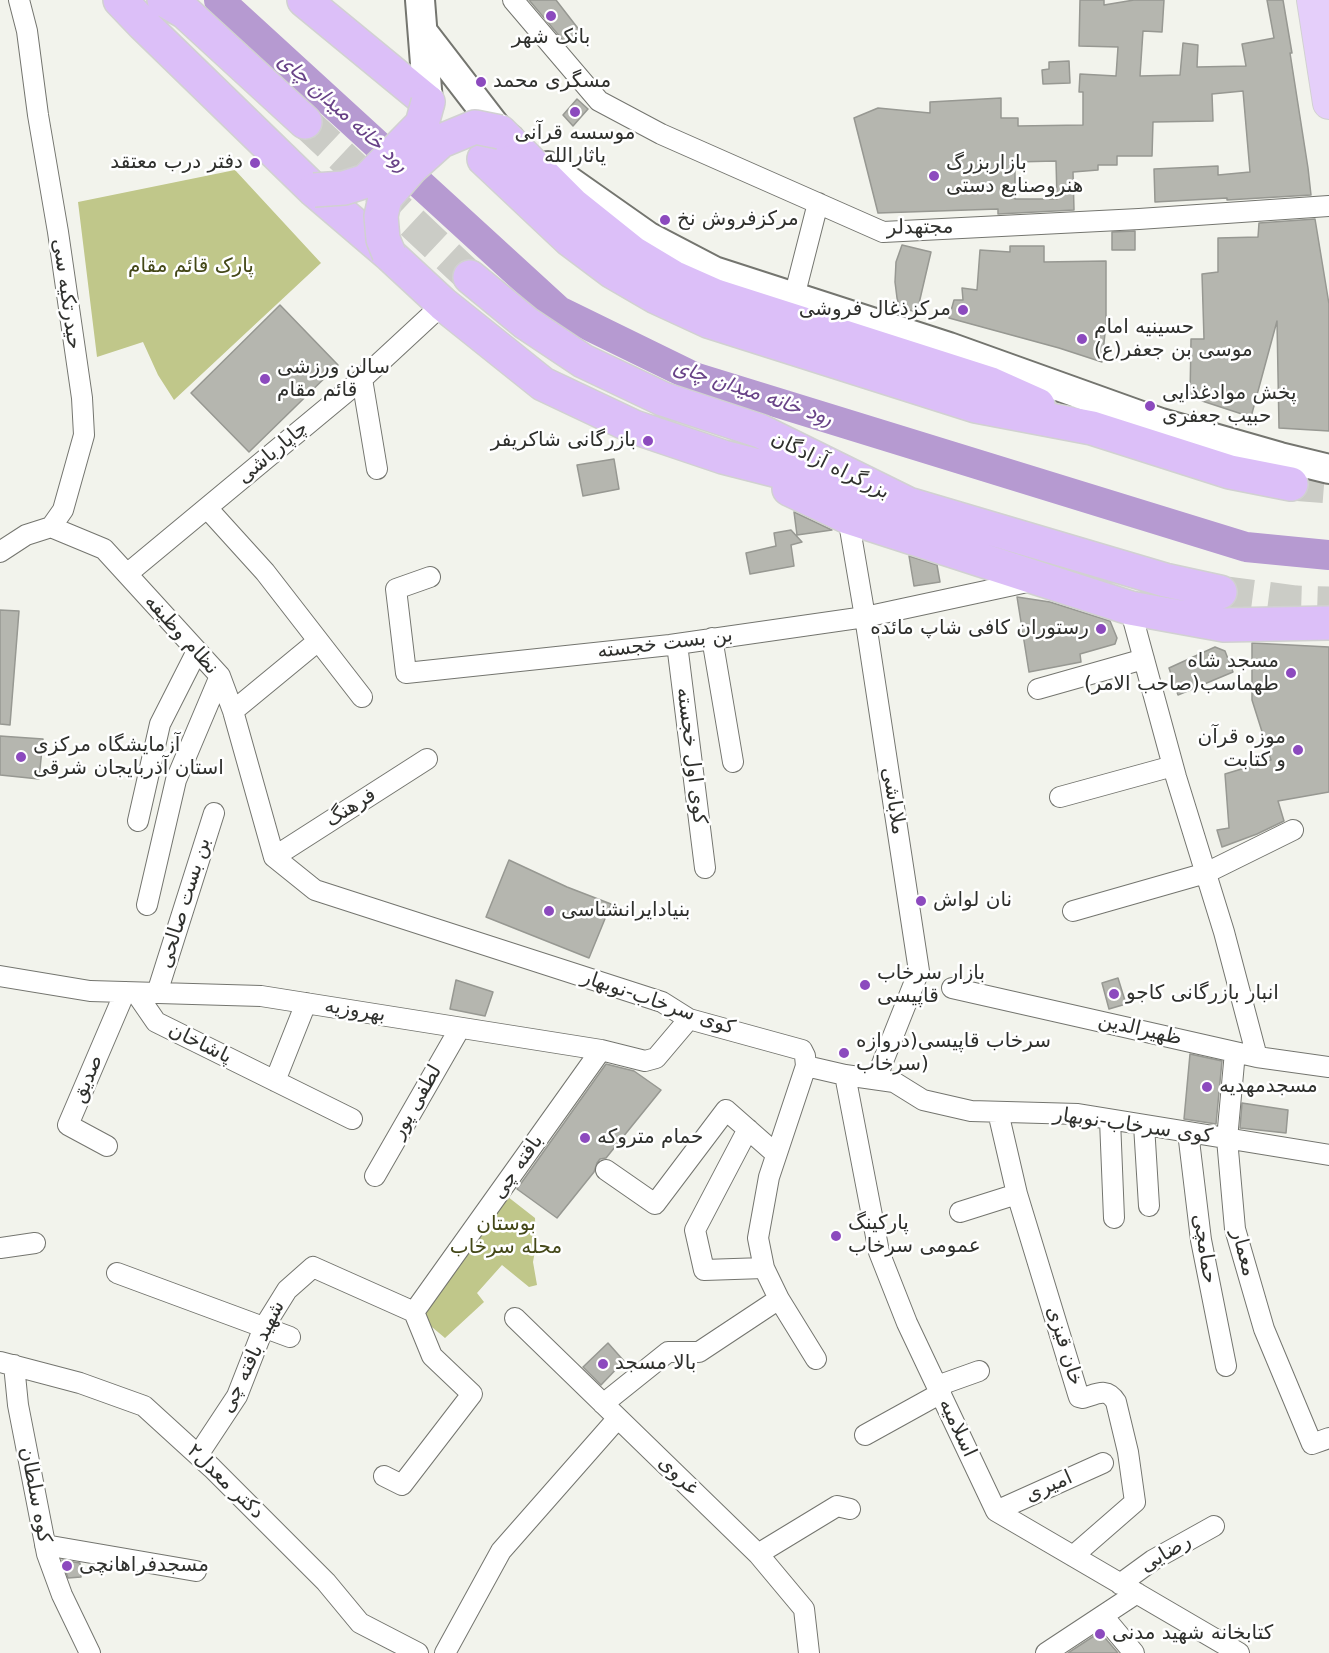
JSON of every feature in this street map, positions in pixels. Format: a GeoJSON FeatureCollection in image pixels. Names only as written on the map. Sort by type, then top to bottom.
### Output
{"type":"FeatureCollection","features":[{"type":"Feature","properties":{"kind":"highway"},"geometry":{"type":"LineString","coordinates":[[120,0],[314,190],[443,304],[543,384],[634,428],[723,457],[908,504]]}},
{"type":"Feature","properties":{"kind":"highway"},"geometry":{"type":"LineString","coordinates":[[164,0],[185,12],[305,122]]}},
{"type":"Feature","properties":{"kind":"highway"},"geometry":{"type":"LineString","coordinates":[[304,0],[428,102],[422,124],[366,181],[344,188],[314,190]]}},
{"type":"Feature","properties":{"kind":"highway"},"geometry":{"type":"LineString","coordinates":[[388,254],[383,239],[381,216],[385,198],[412,167],[441,141],[475,128],[492,146],[573,205],[633,253],[673,277],[716,296],[992,384],[1092,428],[1230,472],[1291,484]]}},
{"type":"Feature","properties":{"kind":"highway","name":"بزرگراه آزادگان"},"geometry":{"type":"LineString","coordinates":[[470,277],[526,323],[583,361],[663,399],[760,431],[908,504],[1165,580],[1220,592]]}},
{"type":"Feature","properties":{"kind":"highway"},"geometry":{"type":"LineString","coordinates":[[723,457],[848,517],[1130,608],[1224,625],[1329,623]]}},
{"type":"Feature","properties":{"kind":"main road"},"geometry":{"type":"LineString","coordinates":[[109,0],[142,24]]}},
{"type":"Feature","properties":{"kind":"main road"},"geometry":{"type":"LineString","coordinates":[[420,0],[428,102]]}},
{"type":"Feature","properties":{"kind":"main road"},"geometry":{"type":"LineString","coordinates":[[1313,0],[1329,103]]}},
{"type":"Feature","properties":{"kind":"main road"},"geometry":{"type":"LineString","coordinates":[[423,32],[492,146],[649,237],[714,271],[949,346],[1161,423],[1280,458],[1329,469]]}},
{"type":"Feature","properties":{"kind":"street","name":"حیدرتکیه سی"},"geometry":{"type":"LineString","coordinates":[[19,0],[27,32],[82,398],[84,435],[63,510],[51,527]]}},
{"type":"Feature","properties":{"kind":"street","name":"مجتهدلر"},"geometry":{"type":"LineString","coordinates":[[513,0],[599,101],[661,134],[883,232],[1138,219],[1329,206]]}},
{"type":"Feature","properties":{"kind":"street"},"geometry":{"type":"LineString","coordinates":[[794,297],[818,203]]}},
{"type":"Feature","properties":{"kind":"street","name":"چاپارباشی"},"geometry":{"type":"LineString","coordinates":[[127,574],[362,379],[443,304]]}},
{"type":"Feature","properties":{"kind":"street"},"geometry":{"type":"LineString","coordinates":[[362,379],[377,469]]}},
{"type":"Feature","properties":{"kind":"street"},"geometry":{"type":"LineString","coordinates":[[207,508],[265,572],[362,697]]}},
{"type":"Feature","properties":{"kind":"street","name":"ملاباشی"},"geometry":{"type":"LineString","coordinates":[[848,517],[919,971],[876,1079]]}},
{"type":"Feature","properties":{"kind":"street"},"geometry":{"type":"LineString","coordinates":[[0,552],[26,535],[51,527]]}},
{"type":"Feature","properties":{"kind":"street","name":"نظام وظیفه"},"geometry":{"type":"LineString","coordinates":[[51,527],[104,549],[220,676],[233,711],[274,856]]}},
{"type":"Feature","properties":{"kind":"street","name":"بن بست خجسته"},"geometry":{"type":"LineString","coordinates":[[430,577],[396,589],[406,673],[677,644],[865,617],[1041,579]]}},
{"type":"Feature","properties":{"kind":"street"},"geometry":{"type":"LineString","coordinates":[[1130,608],[1173,766],[1224,932],[1257,1058]]}},
{"type":"Feature","properties":{"kind":"street"},"geometry":{"type":"LineString","coordinates":[[712,638],[733,762]]}},
{"type":"Feature","properties":{"kind":"street"},"geometry":{"type":"LineString","coordinates":[[233,711],[318,641]]}},
{"type":"Feature","properties":{"kind":"street","name":"کوی اول خجسته"},"geometry":{"type":"LineString","coordinates":[[677,644],[705,868]]}},
{"type":"Feature","properties":{"kind":"street"},"geometry":{"type":"LineString","coordinates":[[138,821],[160,724],[196,651]]}},
{"type":"Feature","properties":{"kind":"street"},"geometry":{"type":"LineString","coordinates":[[1038,689],[1144,659]]}},
{"type":"Feature","properties":{"kind":"street"},"geometry":{"type":"LineString","coordinates":[[147,905],[176,780],[220,676]]}},
{"type":"Feature","properties":{"kind":"street","name":"فرهنگ"},"geometry":{"type":"LineString","coordinates":[[274,856],[427,759]]}},
{"type":"Feature","properties":{"kind":"street"},"geometry":{"type":"LineString","coordinates":[[1060,797],[1173,766]]}},
{"type":"Feature","properties":{"kind":"street","name":"بن بست صالحی"},"geometry":{"type":"LineString","coordinates":[[157,993],[214,813]]}},
{"type":"Feature","properties":{"kind":"street"},"geometry":{"type":"LineString","coordinates":[[1073,910],[1206,873],[1293,830]]}},
{"type":"Feature","properties":{"kind":"street","name":"کوی سرخاب-نوبهار"},"geometry":{"type":"LineString","coordinates":[[274,856],[315,890],[662,1002],[689,1019],[801,1050],[805,1056],[806,1066],[845,1075],[894,1082],[923,1100],[971,1111],[1078,1114],[1329,1155]]}},
{"type":"Feature","properties":{"kind":"street","name":"بهروزیه"},"geometry":{"type":"LineString","coordinates":[[0,976],[90,991],[261,996],[601,1050],[645,1061],[656,1058],[689,1019]]}},
{"type":"Feature","properties":{"kind":"street","name":"ظهیرالدین"},"geometry":{"type":"LineString","coordinates":[[952,988],[1257,1058],[1329,1067]]}},
{"type":"Feature","properties":{"kind":"street","name":"پاشاخان"},"geometry":{"type":"LineString","coordinates":[[131,992],[156,1022],[352,1119]]}},
{"type":"Feature","properties":{"kind":"street","name":"صدیق"},"geometry":{"type":"LineString","coordinates":[[107,1146],[68,1125],[131,992]]}},
{"type":"Feature","properties":{"kind":"street"},"geometry":{"type":"LineString","coordinates":[[275,1081],[306,1004]]}},
{"type":"Feature","properties":{"kind":"street","name":"لطفی پور"},"geometry":{"type":"LineString","coordinates":[[375,1176],[460,1028]]}},
{"type":"Feature","properties":{"kind":"street","name":"بافته چی"},"geometry":{"type":"LineString","coordinates":[[414,1312],[601,1050]]}},
{"type":"Feature","properties":{"kind":"street","name":"معمار"},"geometry":{"type":"LineString","coordinates":[[1234,1052],[1227,1139],[1235,1229],[1264,1329],[1321,1441]]}},
{"type":"Feature","properties":{"kind":"street"},"geometry":{"type":"LineString","coordinates":[[806,1066],[769,1177],[758,1238],[764,1268],[779,1299],[816,1359]]}},
{"type":"Feature","properties":{"kind":"street","name":"اسلامیه"},"geometry":{"type":"LineString","coordinates":[[845,1075],[879,1252],[907,1323],[996,1510]]}},
{"type":"Feature","properties":{"kind":"street"},"geometry":{"type":"LineString","coordinates":[[606,1170],[656,1204],[726,1110],[776,1154]]}},
{"type":"Feature","properties":{"kind":"street","name":"خان قیزی"},"geometry":{"type":"LineString","coordinates":[[998,1112],[1017,1194],[1079,1397],[1106,1392],[1112,1394],[1128,1452],[1136,1502],[1073,1556]]}},
{"type":"Feature","properties":{"kind":"street"},"geometry":{"type":"LineString","coordinates":[[1110,1119],[1114,1218]]}},
{"type":"Feature","properties":{"kind":"street"},"geometry":{"type":"LineString","coordinates":[[1144,1125],[1149,1206]]}},
{"type":"Feature","properties":{"kind":"street"},"geometry":{"type":"LineString","coordinates":[[748,1129],[695,1230],[704,1270],[764,1268]]}},
{"type":"Feature","properties":{"kind":"street","name":"حمامچی"},"geometry":{"type":"LineString","coordinates":[[1188,1132],[1201,1240],[1226,1366]]}},
{"type":"Feature","properties":{"kind":"street"},"geometry":{"type":"LineString","coordinates":[[960,1212],[1017,1194]]}},
{"type":"Feature","properties":{"kind":"street"},"geometry":{"type":"LineString","coordinates":[[0,1248],[35,1243]]}},
{"type":"Feature","properties":{"kind":"street","name":"شهید بافته چی"},"geometry":{"type":"LineString","coordinates":[[198,1455],[237,1396],[264,1327],[286,1290],[313,1267],[414,1312]]}},
{"type":"Feature","properties":{"kind":"street"},"geometry":{"type":"LineString","coordinates":[[117,1273],[290,1337]]}},
{"type":"Feature","properties":{"kind":"street"},"geometry":{"type":"LineString","coordinates":[[603,1404],[668,1352],[699,1352],[779,1299]]}},
{"type":"Feature","properties":{"kind":"street"},"geometry":{"type":"LineString","coordinates":[[384,1476],[402,1485],[472,1394],[432,1356],[414,1312]]}},
{"type":"Feature","properties":{"kind":"street","name":"غروی"},"geometry":{"type":"LineString","coordinates":[[515,1318],[758,1554],[804,1609],[809,1653]]}},
{"type":"Feature","properties":{"kind":"street","name":"دکتر معدل۲"},"geometry":{"type":"LineString","coordinates":[[7,1364],[80,1383],[144,1406],[198,1455],[326,1582],[360,1623],[418,1653]]}},
{"type":"Feature","properties":{"kind":"street","name":"کوه سلطان"},"geometry":{"type":"LineString","coordinates":[[7,1364],[18,1405],[45,1545],[58,1587],[90,1653]]}},
{"type":"Feature","properties":{"kind":"street"},"geometry":{"type":"LineString","coordinates":[[865,1435],[939,1390],[979,1371]]}},
{"type":"Feature","properties":{"kind":"street"},"geometry":{"type":"LineString","coordinates":[[445,1653],[501,1551],[618,1418]]}},
{"type":"Feature","properties":{"kind":"street","name":"امیری"},"geometry":{"type":"LineString","coordinates":[[996,1510],[1103,1463]]}},
{"type":"Feature","properties":{"kind":"street"},"geometry":{"type":"LineString","coordinates":[[758,1554],[837,1506],[850,1509]]}},
{"type":"Feature","properties":{"kind":"street"},"geometry":{"type":"LineString","coordinates":[[996,1510],[1234,1652]]}},
{"type":"Feature","properties":{"kind":"street","name":"رضایی"},"geometry":{"type":"LineString","coordinates":[[1120,1584],[1153,1560],[1214,1526]]}},
{"type":"Feature","properties":{"kind":"street"},"geometry":{"type":"LineString","coordinates":[[45,1545],[196,1570]]}},
{"type":"Feature","properties":{"kind":"street"},"geometry":{"type":"LineString","coordinates":[[1046,1653],[1137,1593]]}},
{"type":"Feature","properties":{"kind":"street"},"geometry":{"type":"LineString","coordinates":[[1103,1616],[1134,1653]]}},
{"type":"Feature","properties":{"kind":"green space","name":"پارک قائم مقام"},"geometry":{"type":"Polygon","coordinates":[[[235,170],[321,263],[174,400],[158,375],[143,342],[97,357],[78,202],[235,170]]]}},
{"type":"Feature","properties":{"kind":"green space","name":"بوستان محله سرخاب"},"geometry":{"type":"Polygon","coordinates":[[[503,1193],[535,1218],[536,1245],[533,1262],[537,1285],[529,1287],[502,1265],[477,1293],[484,1302],[445,1338],[414,1312],[503,1193]]]}},
{"type":"Feature","properties":{"kind":"building","name":"بانک شهر"},"geometry":{"type":"Polygon","coordinates":[[[529,0],[556,0],[580,31],[567,45],[529,0]]]}},
{"type":"Feature","properties":{"kind":"building"},"geometry":{"type":"Polygon","coordinates":[[[1080,0],[1104,0],[1104,5],[1134,0],[1164,0],[1162,32],[1143,31],[1140,76],[1180,75],[1183,43],[1198,45],[1197,67],[1246,66],[1242,44],[1274,38],[1267,0],[1283,0],[1311,195],[1155,202],[1154,169],[1218,166],[1218,175],[1250,172],[1243,91],[1212,94],[1213,121],[1153,122],[1152,156],[1117,156],[1117,165],[1098,165],[1098,170],[1073,172],[1074,210],[998,214],[998,209],[878,213],[854,118],[878,108],[930,113],[930,102],[1001,98],[1001,118],[1018,118],[1018,126],[1083,125],[1083,92],[1079,92],[1080,74],[1116,76],[1118,47],[1079,46],[1080,0]],[[1056,161],[1015,162],[1015,199],[1057,199],[1056,161]]]}},
{"type":"Feature","properties":{"kind":"building"},"geometry":{"type":"Polygon","coordinates":[[[1069,61],[1070,83],[1043,84],[1042,70],[1049,69],[1049,62],[1069,61]]]}},
{"type":"Feature","properties":{"kind":"building","name":"موسسه قرآنی یاثارالله"},"geometry":{"type":"Polygon","coordinates":[[[577,99],[588,109],[573,126],[563,115],[577,99]]]}},
{"type":"Feature","properties":{"kind":"building"},"geometry":{"type":"Polygon","coordinates":[[[1315,219],[1329,304],[1329,431],[1279,428],[1277,321],[1251,417],[1190,397],[1191,339],[1204,339],[1202,274],[1218,272],[1218,238],[1258,237],[1259,223],[1315,219]]]}},
{"type":"Feature","properties":{"kind":"building"},"geometry":{"type":"Polygon","coordinates":[[[1135,231],[1135,250],[1112,250],[1112,232],[1135,231]]]}},
{"type":"Feature","properties":{"kind":"building"},"geometry":{"type":"Polygon","coordinates":[[[902,245],[931,252],[917,312],[899,305],[897,298],[896,262],[902,245]]]}},
{"type":"Feature","properties":{"kind":"building"},"geometry":{"type":"Polygon","coordinates":[[[1010,246],[1044,246],[1044,262],[1106,261],[1106,324],[1102,362],[949,318],[954,300],[963,300],[962,288],[977,290],[980,250],[1010,252],[1010,246]]]}},
{"type":"Feature","properties":{"kind":"building","name":"سالن ورزشی قائم مقام"},"geometry":{"type":"Polygon","coordinates":[[[280,305],[338,365],[249,452],[191,393],[280,305]]]}},
{"type":"Feature","properties":{"kind":"building"},"geometry":{"type":"Polygon","coordinates":[[[614,459],[619,489],[583,496],[577,465],[614,459]]]}},
{"type":"Feature","properties":{"kind":"building"},"geometry":{"type":"Polygon","coordinates":[[[794,512],[832,530],[797,535],[794,512]]]}},
{"type":"Feature","properties":{"kind":"building"},"geometry":{"type":"Polygon","coordinates":[[[791,530],[802,542],[791,545],[794,566],[750,574],[746,553],[776,546],[774,533],[791,530]]]}},
{"type":"Feature","properties":{"kind":"building"},"geometry":{"type":"Polygon","coordinates":[[[909,556],[937,565],[940,582],[914,586],[909,556]]]}},
{"type":"Feature","properties":{"kind":"building"},"geometry":{"type":"Polygon","coordinates":[[[1017,597],[1050,602],[1110,621],[1117,638],[1115,644],[1080,654],[1081,662],[1029,672],[1017,597]]]}},
{"type":"Feature","properties":{"kind":"building"},"geometry":{"type":"Polygon","coordinates":[[[0,610],[19,611],[10,725],[0,724],[0,610]]]}},
{"type":"Feature","properties":{"kind":"building"},"geometry":{"type":"Polygon","coordinates":[[[1252,643],[1329,647],[1329,792],[1278,801],[1284,821],[1222,847],[1217,830],[1229,828],[1225,774],[1271,760],[1252,700],[1252,643]]]}},
{"type":"Feature","properties":{"kind":"building"},"geometry":{"type":"Polygon","coordinates":[[[1215,647],[1225,651],[1233,672],[1178,695],[1169,668],[1215,647]]]}},
{"type":"Feature","properties":{"kind":"building","name":"آزمایشگاه مرکزی استان آذربایجان شرقی"},"geometry":{"type":"Polygon","coordinates":[[[0,736],[43,739],[39,779],[0,775],[0,736]]]}},
{"type":"Feature","properties":{"kind":"building","name":"بنیادایرانشناسی"},"geometry":{"type":"Polygon","coordinates":[[[509,860],[567,887],[611,904],[589,958],[486,917],[509,860]]]}},
{"type":"Feature","properties":{"kind":"building","name":"انبار بازرگانی کاجو"},"geometry":{"type":"Polygon","coordinates":[[[1118,978],[1126,1004],[1109,1009],[1102,983],[1118,978]]]}},
{"type":"Feature","properties":{"kind":"building"},"geometry":{"type":"Polygon","coordinates":[[[456,980],[493,992],[485,1016],[450,1009],[456,980]]]}},
{"type":"Feature","properties":{"kind":"building","name":"مسجدمهدیه"},"geometry":{"type":"Polygon","coordinates":[[[1190,1054],[1222,1061],[1216,1124],[1184,1119],[1190,1054]]]}},
{"type":"Feature","properties":{"kind":"building","name":"حمام متروکه"},"geometry":{"type":"Polygon","coordinates":[[[606,1064],[634,1071],[661,1090],[606,1158],[600,1159],[594,1172],[557,1218],[517,1189],[606,1064]]]}},
{"type":"Feature","properties":{"kind":"building"},"geometry":{"type":"Polygon","coordinates":[[[1242,1103],[1288,1110],[1286,1133],[1240,1128],[1242,1103]]]}},
{"type":"Feature","properties":{"kind":"building","name":"بالا مسجد"},"geometry":{"type":"Polygon","coordinates":[[[608,1343],[624,1361],[601,1385],[583,1367],[608,1343]]]}},
{"type":"Feature","properties":{"kind":"building"},"geometry":{"type":"Polygon","coordinates":[[[62,1560],[80,1563],[81,1577],[68,1578],[62,1560]]]}},
{"type":"Feature","properties":{"kind":"building"},"geometry":{"type":"Polygon","coordinates":[[[1100,1632],[1118,1653],[1068,1653],[1100,1632]]]}},
{"type":"Feature","properties":{"kind":"waterway","name":"رود خانه میدان چای"},"geometry":{"type":"LineString","coordinates":[[219,0],[559,311],[694,377],[1246,547],[1329,555]]}},
{"type":"Feature","properties":{"kind":"tunnel"},"geometry":{"type":"LineString","coordinates":[[305,122],[470,277]]}},
{"type":"Feature","properties":{"kind":"tunnel"},"geometry":{"type":"LineString","coordinates":[[1291,484],[1329,487]]}},
{"type":"Feature","properties":{"kind":"tunnel"},"geometry":{"type":"LineString","coordinates":[[1220,592],[1296,602],[1329,603]]}},
{"type":"Feature","properties":{"kind":"place","name":"بانک شهر"},"geometry":{"type":"Point","coordinates":[551,16]}},
{"type":"Feature","properties":{"kind":"place","name":"مسگری محمد"},"geometry":{"type":"Point","coordinates":[481,82]}},
{"type":"Feature","properties":{"kind":"place","name":"موسسه قرآنی یاثارالله"},"geometry":{"type":"Point","coordinates":[575,112]}},
{"type":"Feature","properties":{"kind":"place","name":"دفتر درب معتقد"},"geometry":{"type":"Point","coordinates":[255,163]}},
{"type":"Feature","properties":{"kind":"place","name":"بازاربزرگ هنروصنایع دستی"},"geometry":{"type":"Point","coordinates":[934,176]}},
{"type":"Feature","properties":{"kind":"place","name":"مرکزفروش نخ"},"geometry":{"type":"Point","coordinates":[665,220]}},
{"type":"Feature","properties":{"kind":"place","name":"مرکزذغال فروشی"},"geometry":{"type":"Point","coordinates":[963,310]}},
{"type":"Feature","properties":{"kind":"place","name":"حسینیه امام موسی بن جعفر(ع)"},"geometry":{"type":"Point","coordinates":[1082,339]}},
{"type":"Feature","properties":{"kind":"place","name":"سالن ورزشی قائم مقام"},"geometry":{"type":"Point","coordinates":[265,379]}},
{"type":"Feature","properties":{"kind":"place","name":"پخش موادغذایی حبیب جعفری"},"geometry":{"type":"Point","coordinates":[1150,406]}},
{"type":"Feature","properties":{"kind":"place","name":"بازرگانی شاکریفر"},"geometry":{"type":"Point","coordinates":[648,441]}},
{"type":"Feature","properties":{"kind":"place","name":"رستوران کافی شاپ مائده"},"geometry":{"type":"Point","coordinates":[1101,629]}},
{"type":"Feature","properties":{"kind":"place","name":"مسجد شاه طهماسب(صاحب الامر)"},"geometry":{"type":"Point","coordinates":[1291,673]}},
{"type":"Feature","properties":{"kind":"place","name":"موزه قرآن و کتابت"},"geometry":{"type":"Point","coordinates":[1298,750]}},
{"type":"Feature","properties":{"kind":"place","name":"آزمایشگاه مرکزی استان آذربایجان شرقی"},"geometry":{"type":"Point","coordinates":[21,757]}},
{"type":"Feature","properties":{"kind":"place","name":"نان لواش"},"geometry":{"type":"Point","coordinates":[921,901]}},
{"type":"Feature","properties":{"kind":"place","name":"بنیادایرانشناسی"},"geometry":{"type":"Point","coordinates":[549,911]}},
{"type":"Feature","properties":{"kind":"place","name":"بازار سرخاب قاپیسی"},"geometry":{"type":"Point","coordinates":[865,985]}},
{"type":"Feature","properties":{"kind":"place","name":"انبار بازرگانی کاجو"},"geometry":{"type":"Point","coordinates":[1114,994]}},
{"type":"Feature","properties":{"kind":"place","name":"سرخاب قاپیسی(دروازه سرخاب)"},"geometry":{"type":"Point","coordinates":[844,1053]}},
{"type":"Feature","properties":{"kind":"place","name":"مسجدمهدیه"},"geometry":{"type":"Point","coordinates":[1207,1087]}},
{"type":"Feature","properties":{"kind":"place","name":"حمام متروکه"},"geometry":{"type":"Point","coordinates":[585,1138]}},
{"type":"Feature","properties":{"kind":"place","name":"پارکینگ عمومی سرخاب"},"geometry":{"type":"Point","coordinates":[836,1236]}},
{"type":"Feature","properties":{"kind":"place","name":"بالا مسجد"},"geometry":{"type":"Point","coordinates":[603,1364]}},
{"type":"Feature","properties":{"kind":"place","name":"مسجدفراهانچی"},"geometry":{"type":"Point","coordinates":[67,1566]}},
{"type":"Feature","properties":{"kind":"place","name":"کتابخانه شهید مدنی"},"geometry":{"type":"Point","coordinates":[1100,1634]}}]}
